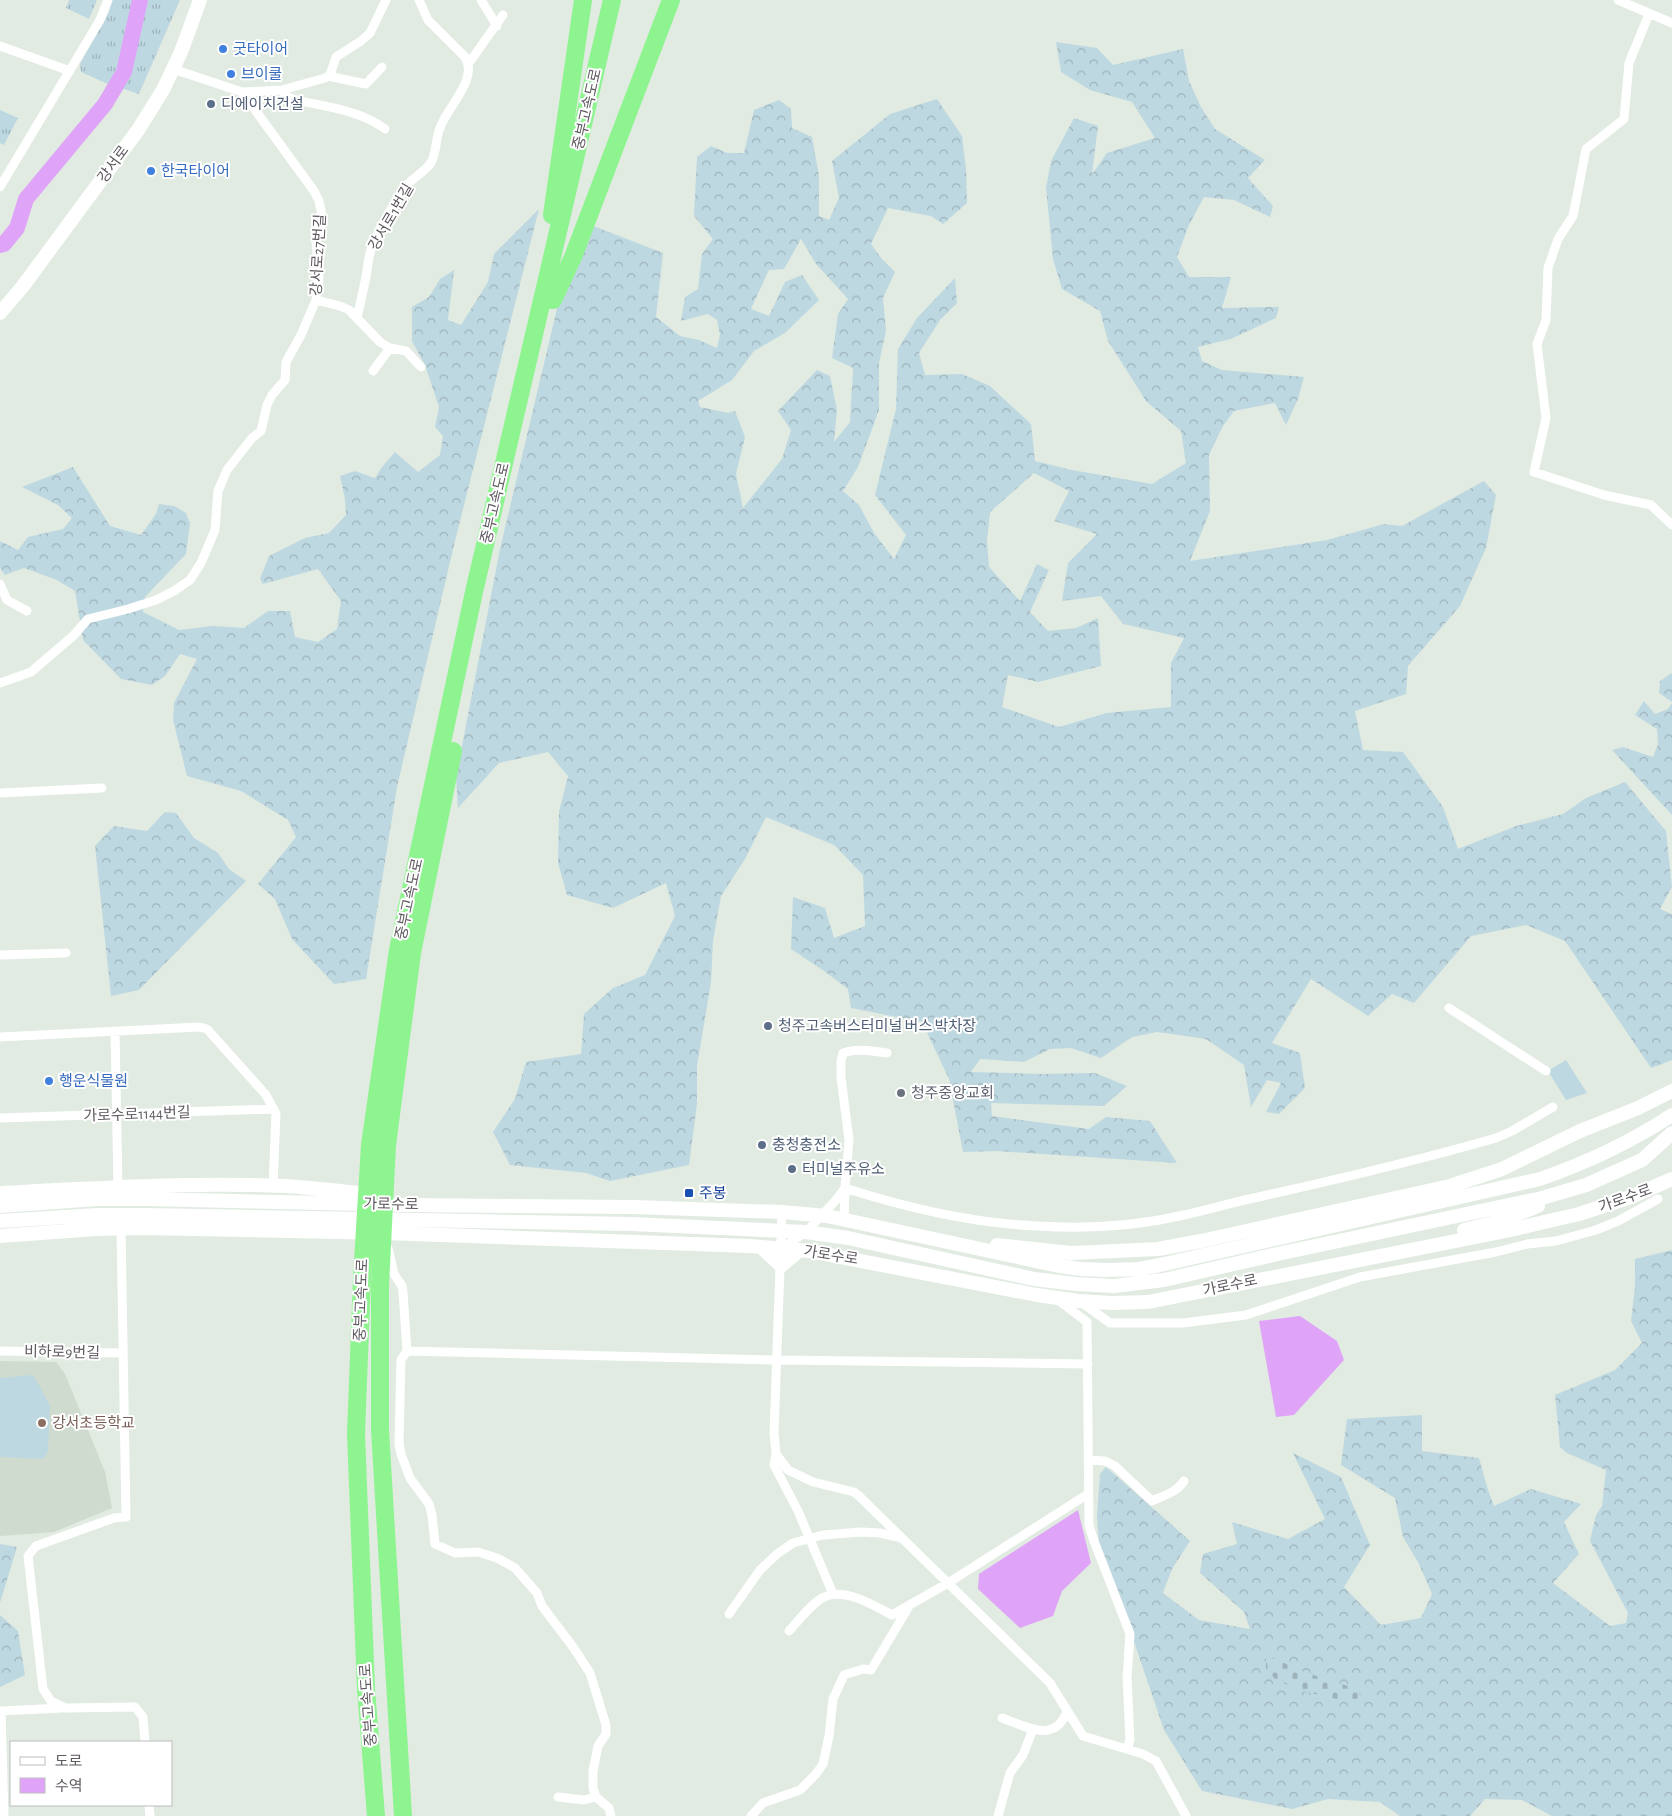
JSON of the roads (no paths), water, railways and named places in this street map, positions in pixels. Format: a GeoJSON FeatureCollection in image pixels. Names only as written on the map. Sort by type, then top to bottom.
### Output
{"type":"FeatureCollection","features":[{"type":"Feature","properties":{"kind":"highway"},"geometry":{"type":"LineString","coordinates":[[548,299],[550,228],[583,0]]}},
{"type":"Feature","properties":{"kind":"highway","name":"중부고속도로"},"geometry":{"type":"LineString","coordinates":[[376,1816],[366,1689],[356,1434],[362,1278],[379,1145],[412,953],[484,595],[612,0]]}},
{"type":"Feature","properties":{"kind":"highway","name":"중부고속도로"},"geometry":{"type":"LineString","coordinates":[[548,299],[622,0]]}},
{"type":"Feature","properties":{"kind":"highway"},"geometry":{"type":"LineString","coordinates":[[548,299],[573,257],[671,0]]}},
{"type":"Feature","properties":{"kind":"highway","name":"중부고속도로"},"geometry":{"type":"LineString","coordinates":[[379,1145],[380,1430],[402,1816]]}},
{"type":"Feature","properties":{"kind":"main road","name":"강서로"},"geometry":{"type":"LineString","coordinates":[[0,313],[138,130],[163,90],[181,52],[200,0]]}},
{"type":"Feature","properties":{"kind":"main road","name":"가로수로"},"geometry":{"type":"LineString","coordinates":[[913,1235],[953,1238],[1040,1251],[1071,1253],[1158,1249],[1201,1241],[1479,1178],[1502,1169],[1580,1131],[1638,1108],[1672,1091]]}},
{"type":"Feature","properties":{"kind":"main road","name":"가로수로"},"geometry":{"type":"LineString","coordinates":[[0,1206],[97,1199],[146,1199],[634,1207],[782,1212],[844,1220],[1039,1262],[1081,1269],[1139,1269],[1540,1179],[1576,1167],[1647,1132],[1672,1115]]}},
{"type":"Feature","properties":{"kind":"main road","name":"가로수로"},"geometry":{"type":"LineString","coordinates":[[0,1221],[98,1215],[156,1215],[622,1224],[806,1232],[848,1238],[1034,1279],[1114,1286],[1164,1280],[1282,1252],[1542,1198],[1586,1185],[1642,1160],[1672,1133]]}},
{"type":"Feature","properties":{"kind":"main road"},"geometry":{"type":"LineString","coordinates":[[1642,1160],[1672,1145]]}},
{"type":"Feature","properties":{"kind":"main road","name":"가로수로"},"geometry":{"type":"LineString","coordinates":[[0,1236],[121,1228],[385,1233],[782,1248],[872,1262],[1056,1298],[1112,1303],[1148,1302],[1506,1231],[1579,1214],[1631,1197],[1672,1179]]}},
{"type":"Feature","properties":{"kind":"main road"},"geometry":{"type":"LineString","coordinates":[[1377,1256],[1409,1243],[1500,1221],[1586,1185]]}},
{"type":"Feature","properties":{"kind":"main road"},"geometry":{"type":"LineString","coordinates":[[0,1193],[118,1188],[273,1186],[408,1198],[462,1205]]}},
{"type":"Feature","properties":{"kind":"main road"},"geometry":{"type":"LineString","coordinates":[[761,1247],[781,1266],[800,1250]]}},
{"type":"Feature","properties":{"kind":"street"},"geometry":{"type":"LineString","coordinates":[[0,187],[100,20],[108,0]]}},
{"type":"Feature","properties":{"kind":"street"},"geometry":{"type":"LineString","coordinates":[[328,76],[336,57],[370,33],[386,0]]}},
{"type":"Feature","properties":{"kind":"street"},"geometry":{"type":"LineString","coordinates":[[419,0],[428,20],[469,63],[504,16]]}},
{"type":"Feature","properties":{"kind":"street"},"geometry":{"type":"LineString","coordinates":[[481,0],[497,26]]}},
{"type":"Feature","properties":{"kind":"street"},"geometry":{"type":"LineString","coordinates":[[1618,0],[1672,23]]}},
{"type":"Feature","properties":{"kind":"street"},"geometry":{"type":"LineString","coordinates":[[1649,14],[1630,63],[1624,119],[1586,149],[1573,216],[1558,239],[1548,268],[1546,320],[1537,344],[1546,418],[1534,472],[1604,496],[1651,505],[1672,525]]}},
{"type":"Feature","properties":{"kind":"street"},"geometry":{"type":"LineString","coordinates":[[0,46],[70,71]]}},
{"type":"Feature","properties":{"kind":"street","name":"강서로1번길"},"geometry":{"type":"LineString","coordinates":[[357,318],[363,292],[368,254],[406,186],[430,164],[440,128],[446,114],[462,89],[469,71],[469,63]]}},
{"type":"Feature","properties":{"kind":"street"},"geometry":{"type":"LineString","coordinates":[[173,69],[242,92],[282,90],[328,76],[366,84],[382,67]]}},
{"type":"Feature","properties":{"kind":"street"},"geometry":{"type":"LineString","coordinates":[[282,90],[285,95],[292,99],[361,114],[385,129]]}},
{"type":"Feature","properties":{"kind":"street","name":"강서로27번길"},"geometry":{"type":"LineString","coordinates":[[0,683],[31,672],[73,636],[88,619],[128,610],[156,600],[190,580],[201,562],[215,530],[218,491],[222,480],[227,470],[252,438],[262,432],[267,405],[272,395],[286,380],[286,362],[301,335],[316,300],[319,279],[316,240],[322,215],[314,190],[242,92]]}},
{"type":"Feature","properties":{"kind":"street"},"geometry":{"type":"LineString","coordinates":[[316,300],[349,310],[380,342],[390,348],[406,351],[421,367]]}},
{"type":"Feature","properties":{"kind":"street"},"geometry":{"type":"LineString","coordinates":[[373,371],[390,348]]}},
{"type":"Feature","properties":{"kind":"street"},"geometry":{"type":"LineString","coordinates":[[0,584],[7,600],[27,611]]}},
{"type":"Feature","properties":{"kind":"street"},"geometry":{"type":"LineString","coordinates":[[0,793],[102,788]]}},
{"type":"Feature","properties":{"kind":"street"},"geometry":{"type":"LineString","coordinates":[[0,955],[66,953]]}},
{"type":"Feature","properties":{"kind":"street"},"geometry":{"type":"LineString","coordinates":[[1449,1008],[1546,1071]]}},
{"type":"Feature","properties":{"kind":"street"},"geometry":{"type":"LineString","coordinates":[[0,1037],[199,1027],[207,1029],[266,1095],[274,1109],[276,1114],[273,1186]]}},
{"type":"Feature","properties":{"kind":"street"},"geometry":{"type":"LineString","coordinates":[[115,1031],[118,1188]]}},
{"type":"Feature","properties":{"kind":"street"},"geometry":{"type":"LineString","coordinates":[[844,1220],[849,1140],[841,1077],[843,1053],[850,1050],[861,1050],[887,1053]]}},
{"type":"Feature","properties":{"kind":"street"},"geometry":{"type":"LineString","coordinates":[[845,1188],[928,1211],[985,1221],[1052,1227],[1124,1224],[1183,1215],[1465,1147],[1512,1131],[1553,1107]]}},
{"type":"Feature","properties":{"kind":"street","name":"가로수로1144번길"},"geometry":{"type":"LineString","coordinates":[[0,1118],[274,1109]]}},
{"type":"Feature","properties":{"kind":"street"},"geometry":{"type":"LineString","coordinates":[[822,1216],[845,1188]]}},
{"type":"Feature","properties":{"kind":"street"},"geometry":{"type":"LineString","coordinates":[[1079,1301],[1110,1323],[1184,1323],[1246,1315],[1360,1277],[1496,1252],[1527,1244],[1556,1241],[1596,1230],[1618,1221],[1658,1199]]}},
{"type":"Feature","properties":{"kind":"street","name":"가로수로"},"geometry":{"type":"LineString","coordinates":[[782,1212],[782,1248]]}},
{"type":"Feature","properties":{"kind":"street","name":"가로수로"},"geometry":{"type":"LineString","coordinates":[[782,1248],[806,1232],[822,1216]]}},
{"type":"Feature","properties":{"kind":"street"},"geometry":{"type":"LineString","coordinates":[[65,1708],[51,1701],[43,1688],[28,1556],[36,1546],[114,1518],[126,1517],[121,1228]]}},
{"type":"Feature","properties":{"kind":"street"},"geometry":{"type":"LineString","coordinates":[[385,1233],[394,1274],[402,1286],[407,1351],[401,1360],[399,1444],[410,1478],[429,1504],[435,1544],[455,1553],[478,1552],[497,1558],[515,1568],[537,1593],[542,1606],[590,1673],[606,1725],[606,1734],[598,1746],[593,1771],[593,1788],[596,1796],[609,1808],[611,1816]]}},
{"type":"Feature","properties":{"kind":"street"},"geometry":{"type":"LineString","coordinates":[[782,1248],[774,1433],[776,1454],[774,1465],[798,1511],[833,1594]]}},
{"type":"Feature","properties":{"kind":"street"},"geometry":{"type":"LineString","coordinates":[[1056,1298],[1087,1322],[1089,1526],[1130,1634],[1127,1678],[1130,1740],[1127,1749]]}},
{"type":"Feature","properties":{"kind":"street","name":"비하로9번길"},"geometry":{"type":"LineString","coordinates":[[0,1351],[123,1353]]}},
{"type":"Feature","properties":{"kind":"street"},"geometry":{"type":"LineString","coordinates":[[407,1351],[777,1360],[1088,1364]]}},
{"type":"Feature","properties":{"kind":"street"},"geometry":{"type":"LineString","coordinates":[[776,1454],[788,1470],[796,1474],[813,1482],[854,1492],[1050,1683],[1083,1736],[1143,1754],[1156,1761],[1182,1814]]}},
{"type":"Feature","properties":{"kind":"street"},"geometry":{"type":"LineString","coordinates":[[1088,1460],[1105,1461],[1115,1466],[1152,1501],[1174,1490],[1184,1481]]}},
{"type":"Feature","properties":{"kind":"street"},"geometry":{"type":"LineString","coordinates":[[789,1631],[819,1599],[833,1594],[854,1596],[892,1615],[948,1583],[1088,1494]]}},
{"type":"Feature","properties":{"kind":"street"},"geometry":{"type":"LineString","coordinates":[[729,1614],[760,1570],[793,1543],[808,1538],[861,1532],[880,1533],[902,1538]]}},
{"type":"Feature","properties":{"kind":"street"},"geometry":{"type":"LineString","coordinates":[[751,1816],[763,1803],[800,1790],[816,1774],[822,1764],[826,1749],[833,1700],[844,1675],[863,1669],[871,1670],[909,1605]]}},
{"type":"Feature","properties":{"kind":"street"},"geometry":{"type":"LineString","coordinates":[[4,1816],[5,1788],[1,1711],[135,1707],[143,1717],[145,1741]]}},
{"type":"Feature","properties":{"kind":"street"},"geometry":{"type":"LineString","coordinates":[[1002,1718],[1033,1729],[1046,1731],[1055,1728],[1064,1720],[1067,1711]]}},
{"type":"Feature","properties":{"kind":"street"},"geometry":{"type":"LineString","coordinates":[[998,1816],[1010,1773],[1023,1755],[1033,1729]]}},
{"type":"Feature","properties":{"kind":"street"},"geometry":{"type":"LineString","coordinates":[[558,1797],[584,1800],[596,1796]]}},
{"type":"Feature","properties":{"kind":"water"},"geometry":{"type":"Polygon","coordinates":[[[1300,1316],[1337,1341],[1344,1360],[1294,1415],[1276,1417],[1259,1321],[1300,1316]]]}},
{"type":"Feature","properties":{"kind":"water"},"geometry":{"type":"Polygon","coordinates":[[[1078,1510],[1091,1563],[1062,1591],[1053,1616],[1020,1628],[978,1589],[979,1574],[1078,1510]]]}},
{"type":"Feature","properties":{"kind":"waterway"},"geometry":{"type":"LineString","coordinates":[[0,245],[4,244],[17,228],[26,199],[105,104],[124,72],[140,0]]}},
{"type":"Feature","properties":{"kind":"place","name":"굿타이어"},"geometry":{"type":"Point","coordinates":[223,49]}},
{"type":"Feature","properties":{"kind":"place","name":"브이쿨"},"geometry":{"type":"Point","coordinates":[231,74]}},
{"type":"Feature","properties":{"kind":"place","name":"디에이치건설"},"geometry":{"type":"Point","coordinates":[211,104]}},
{"type":"Feature","properties":{"kind":"place","name":"한국타이어"},"geometry":{"type":"Point","coordinates":[151,171]}},
{"type":"Feature","properties":{"kind":"place","name":"청주고속버스터미널 버스 박차장"},"geometry":{"type":"Point","coordinates":[768,1026]}},
{"type":"Feature","properties":{"kind":"place","name":"행운식물원"},"geometry":{"type":"Point","coordinates":[49,1081]}},
{"type":"Feature","properties":{"kind":"place","name":"청주중앙교회"},"geometry":{"type":"Point","coordinates":[901,1093]}},
{"type":"Feature","properties":{"kind":"place","name":"충청충전소"},"geometry":{"type":"Point","coordinates":[762,1145]}},
{"type":"Feature","properties":{"kind":"place","name":"터미널주유소"},"geometry":{"type":"Point","coordinates":[792,1169]}},
{"type":"Feature","properties":{"kind":"place","name":"주봉"},"geometry":{"type":"Point","coordinates":[689,1193]}},
{"type":"Feature","properties":{"kind":"place","name":"강서초등학교"},"geometry":{"type":"Point","coordinates":[42,1423]}}]}
